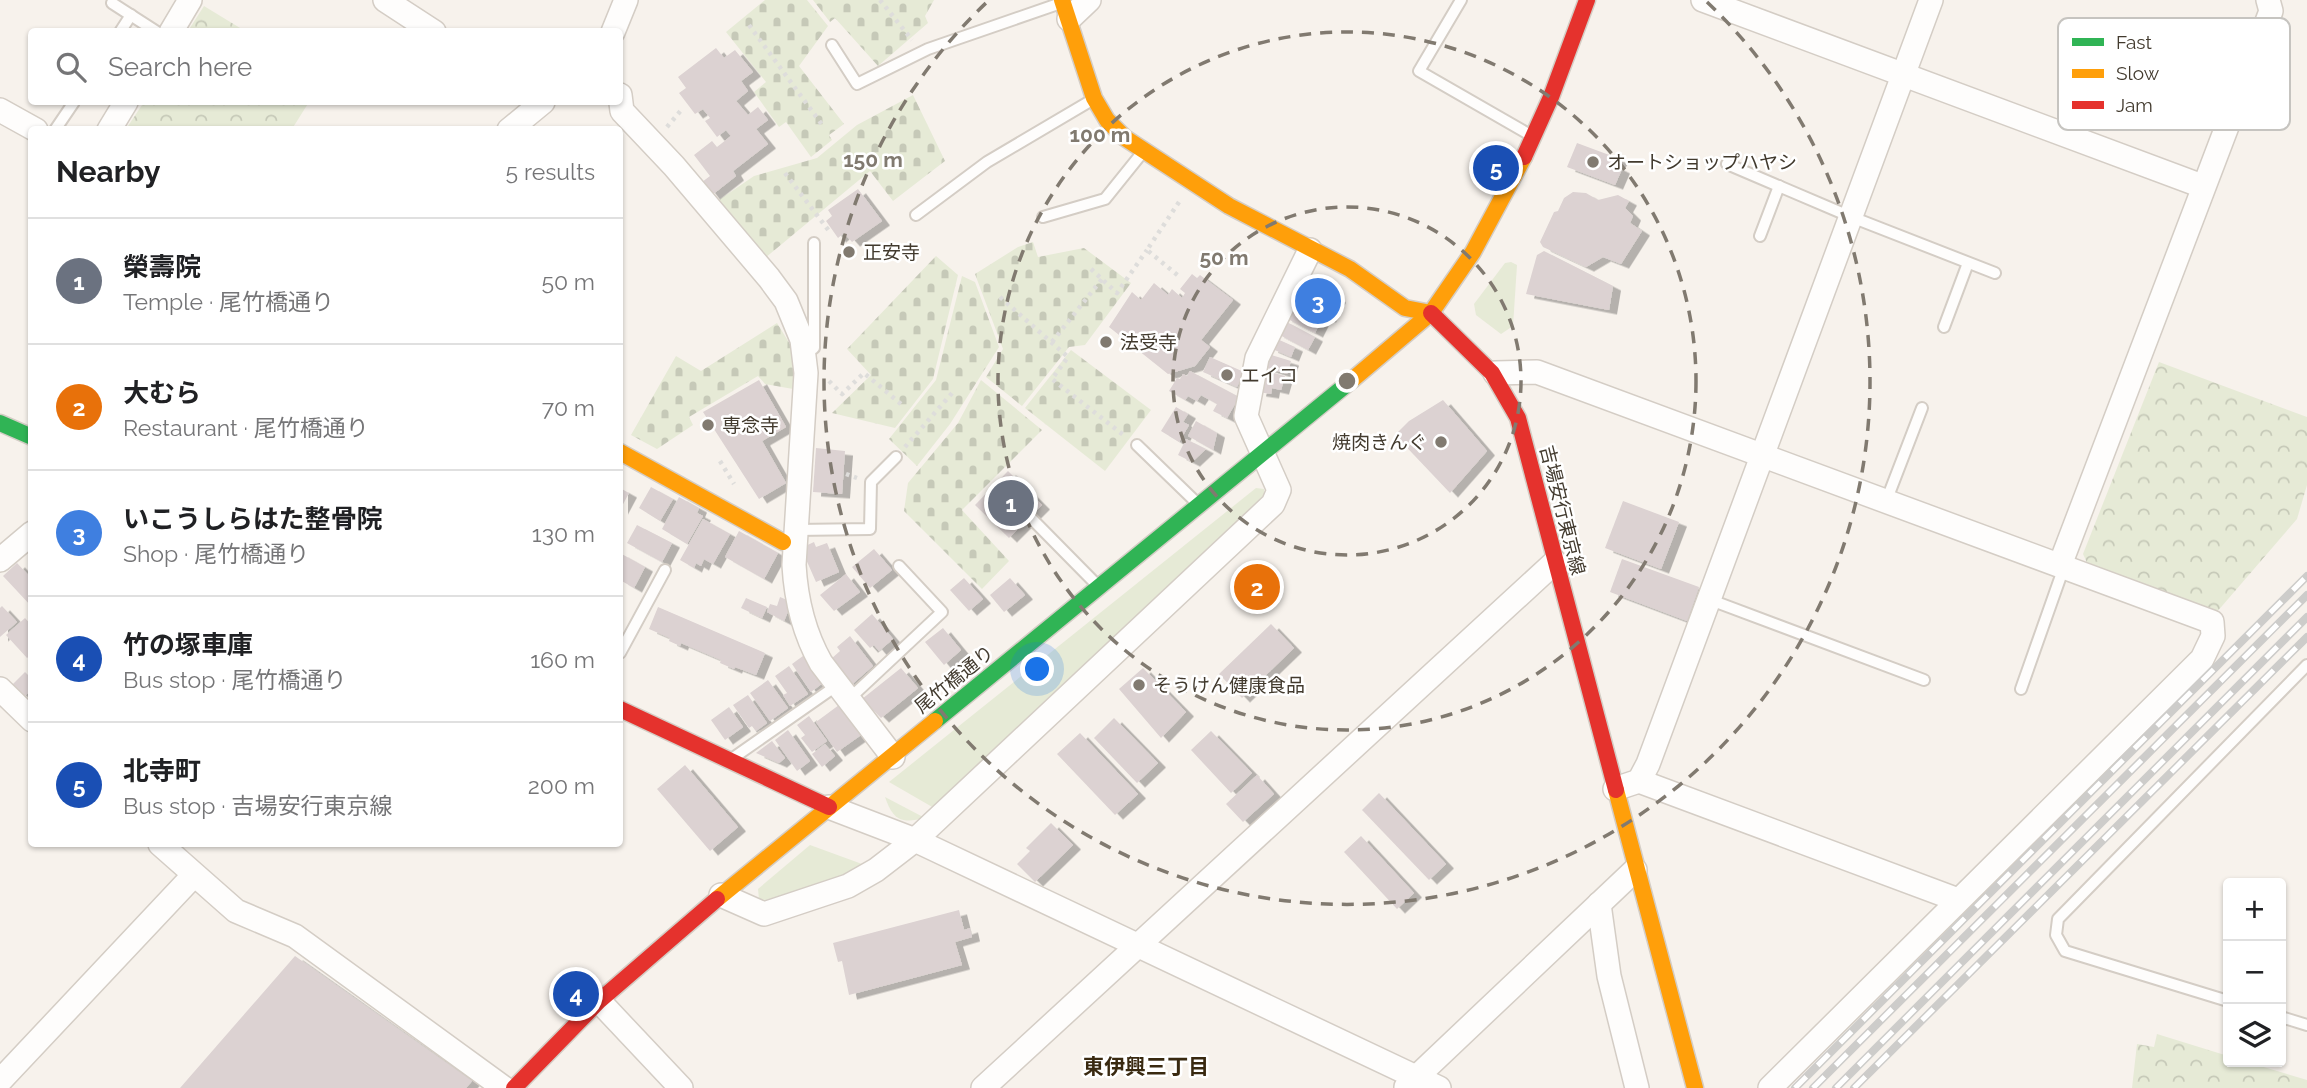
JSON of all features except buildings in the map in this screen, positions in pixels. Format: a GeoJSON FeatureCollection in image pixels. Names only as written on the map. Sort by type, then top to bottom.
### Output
{"type":"FeatureCollection","features":[{"type":"Feature","properties":{"kind":"main road"},"geometry":{"type":"LineString","coordinates":[[1064,7],[1094,98],[1107,120],[1143,150],[1229,206],[1350,269],[1405,308],[1431,313],[1495,215],[1534,137],[1587,0]]}},
{"type":"Feature","properties":{"kind":"main road","name":"吉場安行東京線"},"geometry":{"type":"LineString","coordinates":[[1431,313],[1495,373],[1507,391],[1518,418],[1635,870],[1695,1088]]}},
{"type":"Feature","properties":{"kind":"main road","name":"尾竹橋通り"},"geometry":{"type":"LineString","coordinates":[[514,1088],[599,1001],[721,895],[1262,456],[1431,313]]}},
{"type":"Feature","properties":{"kind":"main road"},"geometry":{"type":"LineString","coordinates":[[0,422],[28,435]]}},
{"type":"Feature","properties":{"kind":"main road"},"geometry":{"type":"LineString","coordinates":[[623,454],[791,539]]}},
{"type":"Feature","properties":{"kind":"main road"},"geometry":{"type":"LineString","coordinates":[[623,710],[829,807]]}},
{"type":"Feature","properties":{"kind":"street"},"geometry":{"type":"LineString","coordinates":[[172,28],[190,0]]}},
{"type":"Feature","properties":{"kind":"street"},"geometry":{"type":"LineString","coordinates":[[385,0],[428,28]]}},
{"type":"Feature","properties":{"kind":"street"},"geometry":{"type":"LineString","coordinates":[[614,28],[626,0]]}},
{"type":"Feature","properties":{"kind":"street"},"geometry":{"type":"LineString","coordinates":[[1064,7],[1089,0]]}},
{"type":"Feature","properties":{"kind":"street"},"geometry":{"type":"LineString","coordinates":[[1703,0],[2202,186]]}},
{"type":"Feature","properties":{"kind":"street"},"geometry":{"type":"LineString","coordinates":[[1639,781],[1931,0]]}},
{"type":"Feature","properties":{"kind":"street"},"geometry":{"type":"LineString","coordinates":[[2268,0],[2271,11],[2268,18]]}},
{"type":"Feature","properties":{"kind":"street"},"geometry":{"type":"LineString","coordinates":[[111,126],[124,105]]}},
{"type":"Feature","properties":{"kind":"street"},"geometry":{"type":"LineString","coordinates":[[514,126],[538,105]]}},
{"type":"Feature","properties":{"kind":"street"},"geometry":{"type":"LineString","coordinates":[[621,105],[622,111],[674,166],[786,301],[809,351],[791,539],[796,594],[811,645],[842,693],[893,757]]}},
{"type":"Feature","properties":{"kind":"street"},"geometry":{"type":"LineString","coordinates":[[0,110],[29,126]]}},
{"type":"Feature","properties":{"kind":"street"},"geometry":{"type":"LineString","coordinates":[[2062,566],[2224,130]]}},
{"type":"Feature","properties":{"kind":"street"},"geometry":{"type":"LineString","coordinates":[[721,895],[764,914],[848,886],[876,870],[915,840],[1273,504],[1279,490],[1246,416],[1257,358],[1310,250]]}},
{"type":"Feature","properties":{"kind":"street"},"geometry":{"type":"LineString","coordinates":[[1495,373],[1537,372],[1763,453],[2213,622],[2213,636],[2202,659],[1770,1088]]}},
{"type":"Feature","properties":{"kind":"street"},"geometry":{"type":"LineString","coordinates":[[0,560],[28,537]]}},
{"type":"Feature","properties":{"kind":"street"},"geometry":{"type":"LineString","coordinates":[[983,1088],[1555,562]]}},
{"type":"Feature","properties":{"kind":"street"},"geometry":{"type":"LineString","coordinates":[[0,689],[28,716]]}},
{"type":"Feature","properties":{"kind":"street"},"geometry":{"type":"LineString","coordinates":[[1615,789],[1639,781],[1958,900]]}},
{"type":"Feature","properties":{"kind":"street"},"geometry":{"type":"LineString","coordinates":[[829,807],[915,840],[1410,1083],[1439,1088]]}},
{"type":"Feature","properties":{"kind":"street"},"geometry":{"type":"LineString","coordinates":[[163,847],[236,911],[295,936],[504,1088]]}},
{"type":"Feature","properties":{"kind":"street"},"geometry":{"type":"LineString","coordinates":[[1410,1083],[1635,870]]}},
{"type":"Feature","properties":{"kind":"street"},"geometry":{"type":"LineString","coordinates":[[0,1081],[193,876]]}},
{"type":"Feature","properties":{"kind":"street"},"geometry":{"type":"LineString","coordinates":[[1599,904],[1612,989],[1637,1088]]}},
{"type":"Feature","properties":{"kind":"street"},"geometry":{"type":"LineString","coordinates":[[599,1001],[681,1088]]}},
{"type":"Feature","properties":{"kind":"lane"},"geometry":{"type":"LineString","coordinates":[[1461,0],[1419,71],[1534,137]]}},
{"type":"Feature","properties":{"kind":"lane"},"geometry":{"type":"LineString","coordinates":[[112,3],[151,28]]}},
{"type":"Feature","properties":{"kind":"lane"},"geometry":{"type":"LineString","coordinates":[[832,45],[858,84],[920,53],[1064,7]]}},
{"type":"Feature","properties":{"kind":"lane"},"geometry":{"type":"LineString","coordinates":[[123,28],[131,15]]}},
{"type":"Feature","properties":{"kind":"lane"},"geometry":{"type":"LineString","coordinates":[[916,215],[987,162],[1094,98]]}},
{"type":"Feature","properties":{"kind":"lane"},"geometry":{"type":"LineString","coordinates":[[58,126],[72,105]]}},
{"type":"Feature","properties":{"kind":"lane"},"geometry":{"type":"LineString","coordinates":[[1043,217],[1105,199],[1143,150]]}},
{"type":"Feature","properties":{"kind":"lane"},"geometry":{"type":"LineString","coordinates":[[1727,164],[1849,216],[1995,272]]}},
{"type":"Feature","properties":{"kind":"lane"},"geometry":{"type":"LineString","coordinates":[[1760,236],[1779,186]]}},
{"type":"Feature","properties":{"kind":"lane"},"geometry":{"type":"LineString","coordinates":[[809,351],[814,243]]}},
{"type":"Feature","properties":{"kind":"lane"},"geometry":{"type":"LineString","coordinates":[[1944,327],[1968,262]]}},
{"type":"Feature","properties":{"kind":"lane"},"geometry":{"type":"LineString","coordinates":[[1887,499],[1922,408]]}},
{"type":"Feature","properties":{"kind":"lane"},"geometry":{"type":"LineString","coordinates":[[1137,445],[1200,506]]}},
{"type":"Feature","properties":{"kind":"lane"},"geometry":{"type":"LineString","coordinates":[[791,539],[870,529],[871,482],[897,457]]}},
{"type":"Feature","properties":{"kind":"lane"},"geometry":{"type":"LineString","coordinates":[[1030,517],[1100,588]]}},
{"type":"Feature","properties":{"kind":"lane"},"geometry":{"type":"LineString","coordinates":[[731,759],[842,693],[942,612],[899,566]]}},
{"type":"Feature","properties":{"kind":"lane"},"geometry":{"type":"LineString","coordinates":[[2021,689],[2062,566]]}},
{"type":"Feature","properties":{"kind":"lane"},"geometry":{"type":"LineString","coordinates":[[623,648],[666,570]]}},
{"type":"Feature","properties":{"kind":"lane"},"geometry":{"type":"LineString","coordinates":[[1708,599],[1924,680]]}},
{"type":"Feature","properties":{"kind":"lane"},"geometry":{"type":"LineString","coordinates":[[2223,999],[2065,951],[2056,935],[2058,919],[2307,665]]}},
{"type":"Feature","properties":{"kind":"lane"},"geometry":{"type":"LineString","coordinates":[[2286,1019],[2307,1026]]}},
{"type":"Feature","properties":{"kind":"path"},"geometry":{"type":"LineString","coordinates":[[880,0],[920,53]]}},
{"type":"Feature","properties":{"kind":"path"},"geometry":{"type":"LineString","coordinates":[[749,25],[822,126]]}},
{"type":"Feature","properties":{"kind":"path"},"geometry":{"type":"LineString","coordinates":[[785,173],[829,231]]}},
{"type":"Feature","properties":{"kind":"path"},"geometry":{"type":"LineString","coordinates":[[1091,269],[1118,293],[1179,201]]}},
{"type":"Feature","properties":{"kind":"path"},"geometry":{"type":"LineString","coordinates":[[1147,250],[1181,278]]}},
{"type":"Feature","properties":{"kind":"path"},"geometry":{"type":"LineString","coordinates":[[1052,342],[1102,279]]}},
{"type":"Feature","properties":{"kind":"path"},"geometry":{"type":"LineString","coordinates":[[1000,297],[1068,357],[1052,379],[1137,445]]}},
{"type":"Feature","properties":{"kind":"path"},"geometry":{"type":"LineString","coordinates":[[809,351],[824,375],[842,394],[864,373],[901,404]]}},
{"type":"Feature","properties":{"kind":"path"},"geometry":{"type":"LineString","coordinates":[[897,457],[953,392]]}},
{"type":"Feature","properties":{"kind":"green space"},"geometry":{"type":"Polygon","coordinates":[[[765,0],[807,0],[828,26],[799,66],[844,124],[829,135],[832,140],[811,157],[786,122],[779,127],[754,92],[766,82],[726,32],[765,0]]]}},
{"type":"Feature","properties":{"kind":"green space"},"geometry":{"type":"Polygon","coordinates":[[[813,0],[934,0],[925,16],[928,23],[878,66],[835,18],[830,22],[813,0]]]}},
{"type":"Feature","properties":{"kind":"green space"},"geometry":{"type":"Polygon","coordinates":[[[204,6],[240,28],[190,28],[204,6]]]}},
{"type":"Feature","properties":{"kind":"green space"},"geometry":{"type":"Polygon","coordinates":[[[913,95],[945,161],[893,201],[870,171],[765,258],[716,202],[754,176],[817,158],[857,125],[913,95]]]}},
{"type":"Feature","properties":{"kind":"green space"},"geometry":{"type":"Polygon","coordinates":[[[142,105],[307,105],[294,126],[128,126],[142,105]]]}},
{"type":"Feature","properties":{"kind":"green space"},"geometry":{"type":"Polygon","coordinates":[[[1033,242],[1038,257],[1084,248],[1131,283],[1085,345],[1069,347],[1022,406],[986,377],[1003,349],[975,274],[1018,247],[1033,242]]]}},
{"type":"Feature","properties":{"kind":"green space"},"geometry":{"type":"Polygon","coordinates":[[[936,256],[958,275],[933,379],[895,428],[832,413],[871,375],[847,349],[936,256]]]}},
{"type":"Feature","properties":{"kind":"green space"},"geometry":{"type":"Polygon","coordinates":[[[1505,263],[1517,265],[1513,326],[1501,334],[1476,315],[1474,304],[1505,263]]]}},
{"type":"Feature","properties":{"kind":"green space"},"geometry":{"type":"Polygon","coordinates":[[[962,276],[975,282],[999,347],[950,424],[917,466],[889,439],[936,380],[962,276]]]}},
{"type":"Feature","properties":{"kind":"green space"},"geometry":{"type":"Polygon","coordinates":[[[777,323],[793,349],[793,389],[765,384],[758,376],[689,417],[693,425],[657,449],[631,435],[676,356],[701,371],[777,323]]]}},
{"type":"Feature","properties":{"kind":"green space"},"geometry":{"type":"Polygon","coordinates":[[[1071,350],[1151,410],[1105,471],[1025,408],[1071,350]]]}},
{"type":"Feature","properties":{"kind":"green space"},"geometry":{"type":"Polygon","coordinates":[[[2159,362],[2307,417],[2307,485],[2297,519],[2216,613],[2089,567],[2083,554],[2159,362]]]}},
{"type":"Feature","properties":{"kind":"green space"},"geometry":{"type":"Polygon","coordinates":[[[981,380],[1042,430],[962,510],[1009,561],[982,589],[904,511],[908,483],[958,423],[981,380]]]}},
{"type":"Feature","properties":{"kind":"green space"},"geometry":{"type":"Polygon","coordinates":[[[1256,488],[1264,489],[1264,495],[934,808],[889,782],[1256,488]]]}},
{"type":"Feature","properties":{"kind":"green space"},"geometry":{"type":"Polygon","coordinates":[[[885,797],[925,818],[899,818],[891,811],[885,797]]]}},
{"type":"Feature","properties":{"kind":"green space"},"geometry":{"type":"Polygon","coordinates":[[[810,845],[862,864],[850,874],[766,900],[759,899],[758,889],[810,845]]]}},
{"type":"Feature","properties":{"kind":"green space"},"geometry":{"type":"Polygon","coordinates":[[[2157,1034],[2223,1054],[2223,1067],[2264,1067],[2307,1080],[2307,1088],[2132,1088],[2137,1044],[2154,1047],[2157,1034]]]}},
{"type":"Feature","properties":{"kind":"railway"},"geometry":{"type":"LineString","coordinates":[[1795,1088],[2307,576]]}},
{"type":"Feature","properties":{"kind":"railway"},"geometry":{"type":"LineString","coordinates":[[1813,1088],[2307,595]]}},
{"type":"Feature","properties":{"kind":"railway"},"geometry":{"type":"LineString","coordinates":[[1836,1088],[2307,617]]}},
{"type":"Feature","properties":{"kind":"railway"},"geometry":{"type":"LineString","coordinates":[[1854,1088],[2307,637]]}},
{"type":"Feature","properties":{"kind":"traffic: fast"},"geometry":{"type":"LineString","coordinates":[[935,721],[1352,380]]}},
{"type":"Feature","properties":{"kind":"traffic: fast"},"geometry":{"type":"LineString","coordinates":[[0,423],[28,435]]}},
{"type":"Feature","properties":{"kind":"traffic: slow"},"geometry":{"type":"LineString","coordinates":[[1062,0],[1094,98],[1107,120],[1125,138],[1229,206],[1350,269],[1405,308],[1431,313]]}},
{"type":"Feature","properties":{"kind":"traffic: slow"},"geometry":{"type":"LineString","coordinates":[[1352,380],[1431,313],[1473,252],[1524,157]]}},
{"type":"Feature","properties":{"kind":"traffic: slow"},"geometry":{"type":"LineString","coordinates":[[623,454],[783,542]]}},
{"type":"Feature","properties":{"kind":"traffic: slow"},"geometry":{"type":"LineString","coordinates":[[717,899],[935,721]]}},
{"type":"Feature","properties":{"kind":"traffic: slow"},"geometry":{"type":"LineString","coordinates":[[1616,790],[1695,1088]]}},
{"type":"Feature","properties":{"kind":"traffic: jam"},"geometry":{"type":"LineString","coordinates":[[1524,157],[1551,97],[1587,0]]}},
{"type":"Feature","properties":{"kind":"traffic: jam"},"geometry":{"type":"LineString","coordinates":[[1431,313],[1492,373],[1518,418],[1616,790]]}},
{"type":"Feature","properties":{"kind":"traffic: jam"},"geometry":{"type":"LineString","coordinates":[[623,710],[829,807]]}},
{"type":"Feature","properties":{"kind":"traffic: jam"},"geometry":{"type":"LineString","coordinates":[[514,1088],[599,1001],[717,899]]}},
{"type":"Feature","properties":{"kind":"place","name":"オートショップハヤシ"},"geometry":{"type":"Point","coordinates":[1593,162]}},
{"type":"Feature","properties":{"kind":"place","name":"北寺町"},"geometry":{"type":"Point","coordinates":[1496,168]}},
{"type":"Feature","properties":{"kind":"place","name":"正安寺"},"geometry":{"type":"Point","coordinates":[849,252]}},
{"type":"Feature","properties":{"kind":"place","name":"いこうしらはた整骨院"},"geometry":{"type":"Point","coordinates":[1318,301]}},
{"type":"Feature","properties":{"kind":"place","name":"法受寺"},"geometry":{"type":"Point","coordinates":[1106,342]}},
{"type":"Feature","properties":{"kind":"place","name":"エイコ"},"geometry":{"type":"Point","coordinates":[1227,375]}},
{"type":"Feature","properties":{"kind":"place","name":"専念寺"},"geometry":{"type":"Point","coordinates":[708,425]}},
{"type":"Feature","properties":{"kind":"place","name":"焼肉きんぐ"},"geometry":{"type":"Point","coordinates":[1441,442]}},
{"type":"Feature","properties":{"kind":"place","name":"榮壽院"},"geometry":{"type":"Point","coordinates":[1011,503]}},
{"type":"Feature","properties":{"kind":"place","name":"大むら"},"geometry":{"type":"Point","coordinates":[1257,587]}},
{"type":"Feature","properties":{"kind":"place","name":"そうけん健康食品"},"geometry":{"type":"Point","coordinates":[1139,685]}},
{"type":"Feature","properties":{"kind":"place","name":"竹の塚車庫"},"geometry":{"type":"Point","coordinates":[576,994]}},
{"type":"Feature","properties":{"kind":"district","name":"東伊興三丁目"},"geometry":{"type":"Point","coordinates":[1146,1066]}}]}
